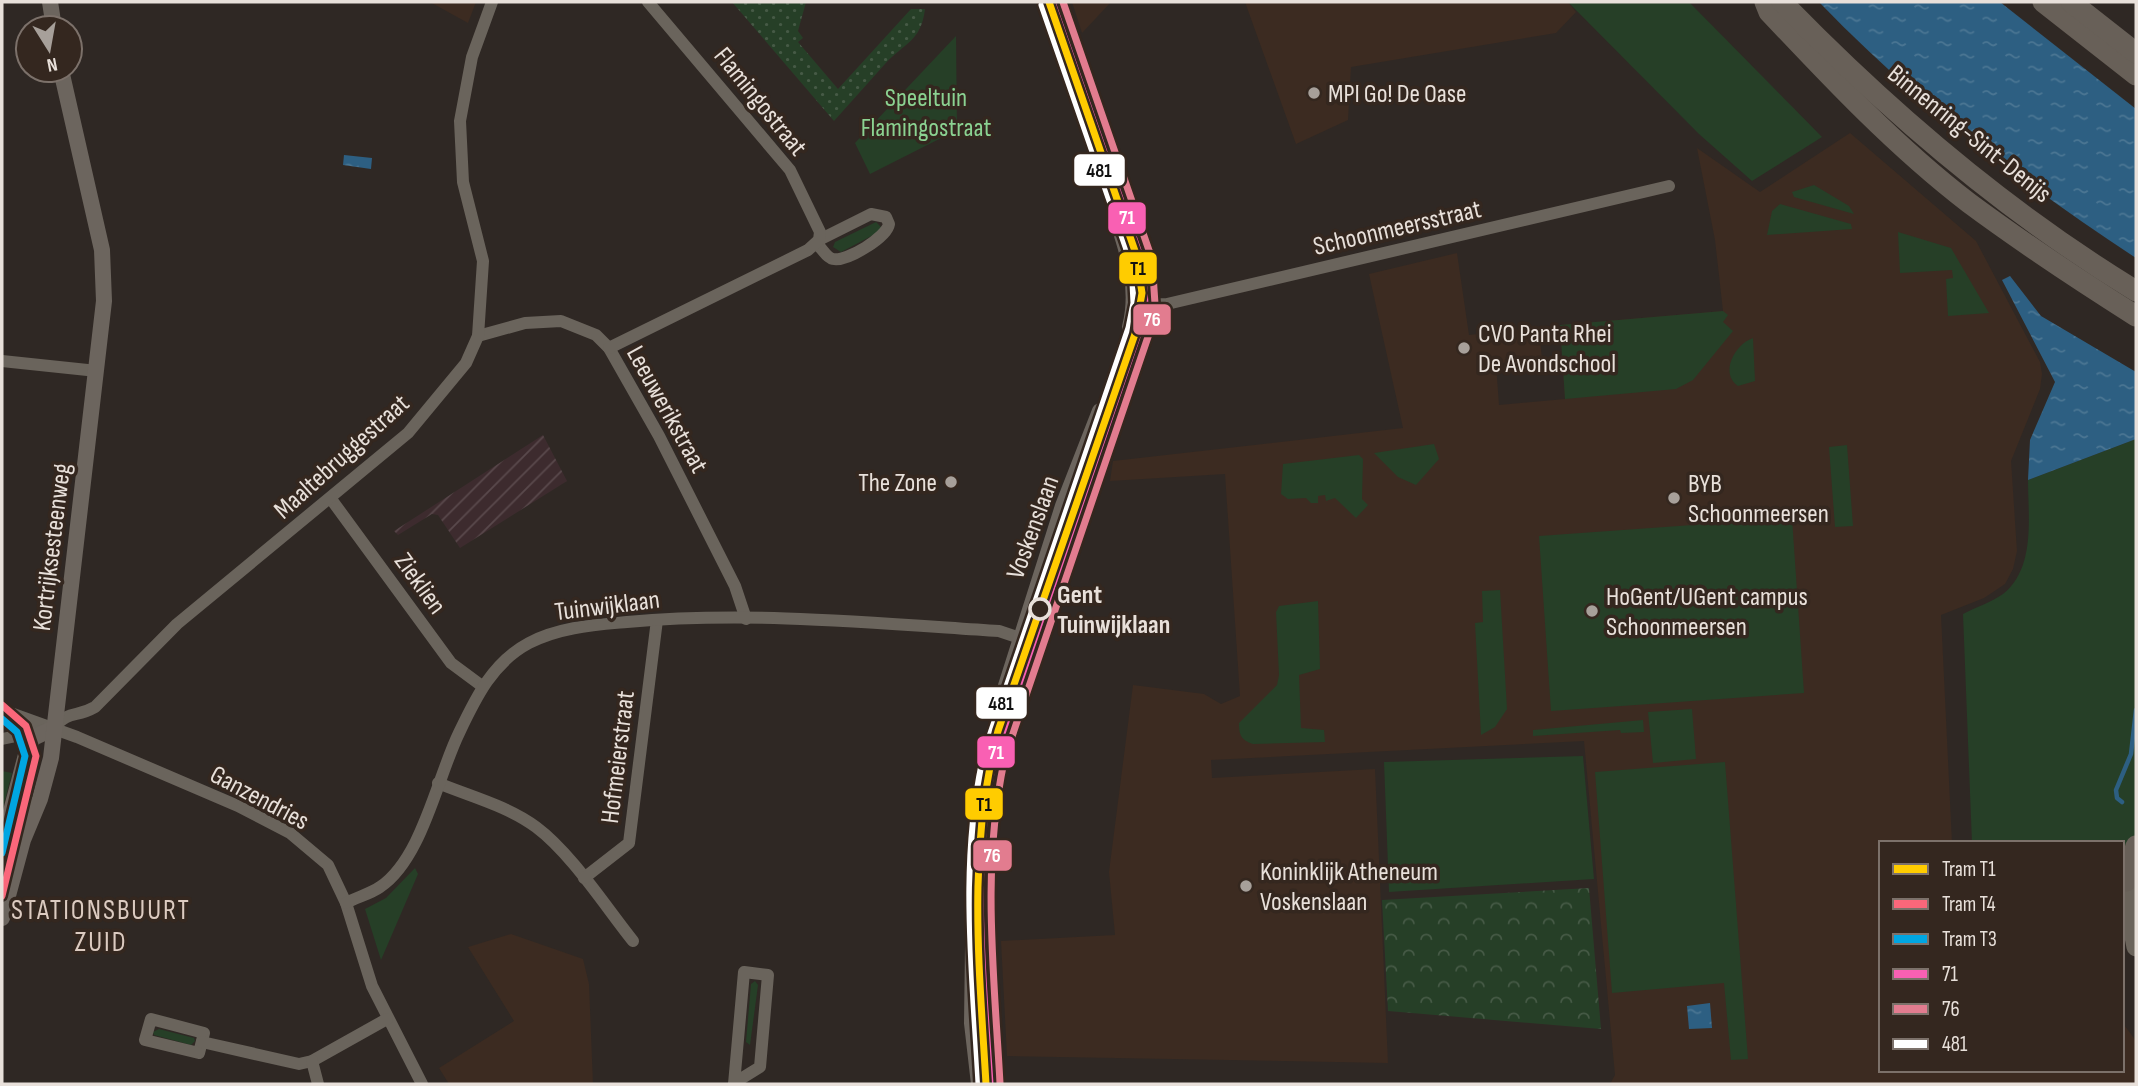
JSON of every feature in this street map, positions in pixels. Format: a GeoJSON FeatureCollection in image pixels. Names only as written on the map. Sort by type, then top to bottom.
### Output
{"type":"FeatureCollection","features":[{"type":"Feature","properties":{"kind":"highway"},"geometry":{"type":"LineString","coordinates":[[1765,2],[1769,12],[1846,93],[1968,202],[2068,273],[2136,316]]}},
{"type":"Feature","properties":{"kind":"highway","name":"Binnenring-Sint-Denijs"},"geometry":{"type":"LineString","coordinates":[[1782,2],[1858,77],[1919,131],[2054,237],[2136,290]]}},
{"type":"Feature","properties":{"kind":"highway"},"geometry":{"type":"LineString","coordinates":[[2043,2],[2136,75]]}},
{"type":"Feature","properties":{"kind":"highway"},"geometry":{"type":"LineString","coordinates":[[2071,2],[2136,53]]}},
{"type":"Feature","properties":{"kind":"highway"},"geometry":{"type":"LineString","coordinates":[[2130,879],[2136,846]]}},
{"type":"Feature","properties":{"kind":"main road"},"geometry":{"type":"LineString","coordinates":[[2130,879],[2132,942]]}},
{"type":"Feature","properties":{"kind":"street","name":"Maaltebruggestraat"},"geometry":{"type":"LineString","coordinates":[[52,729],[67,714],[95,707],[177,624],[331,499],[422,418],[466,363],[478,336],[482,261],[463,182],[460,121],[472,57],[492,2]]}},
{"type":"Feature","properties":{"kind":"street","name":"Flamingostraat"},"geometry":{"type":"LineString","coordinates":[[648,2],[790,170],[820,232],[818,242]]}},
{"type":"Feature","properties":{"kind":"street","name":"Voskenslaan"},"geometry":{"type":"LineString","coordinates":[[979,1084],[972,1010],[970,827],[978,779],[1063,506],[1080,469],[1140,304],[1123,239],[1042,2]]}},
{"type":"Feature","properties":{"kind":"street","name":"Voskenslaan"},"geometry":{"type":"LineString","coordinates":[[990,1084],[980,875],[984,799],[998,743],[1135,344],[1140,304],[1142,262],[1052,2]]}},
{"type":"Feature","properties":{"kind":"street","name":"Kortrijksesteenweg"},"geometry":{"type":"LineString","coordinates":[[2,918],[23,840],[40,799],[50,763],[104,301],[102,250],[64,84]]}},
{"type":"Feature","properties":{"kind":"street","name":"Schoonmeersstraat"},"geometry":{"type":"LineString","coordinates":[[1140,304],[1167,304],[1669,187]]}},
{"type":"Feature","properties":{"kind":"street"},"geometry":{"type":"LineString","coordinates":[[609,348],[870,214],[886,217],[889,224],[882,238],[842,258],[826,256],[818,242]]}},
{"type":"Feature","properties":{"kind":"street","name":"Leeuwerikstraat"},"geometry":{"type":"LineString","coordinates":[[478,336],[525,323],[561,321],[596,335],[609,348],[652,424],[735,586],[746,619]]}},
{"type":"Feature","properties":{"kind":"street"},"geometry":{"type":"LineString","coordinates":[[2,361],[97,372]]}},
{"type":"Feature","properties":{"kind":"street","name":"Zieklien"},"geometry":{"type":"LineString","coordinates":[[331,499],[451,663],[482,686]]}},
{"type":"Feature","properties":{"kind":"street","name":"Tuinwijklaan"},"geometry":{"type":"LineString","coordinates":[[346,903],[380,887],[401,868],[414,845],[438,783],[482,686],[508,658],[551,633],[580,626],[657,620],[746,619],[999,631],[1020,638]]}},
{"type":"Feature","properties":{"kind":"street","name":"Hofmeierstraat"},"geometry":{"type":"LineString","coordinates":[[584,878],[629,843],[657,620]]}},
{"type":"Feature","properties":{"kind":"street","name":"Ganzendries"},"geometry":{"type":"LineString","coordinates":[[2,710],[238,806],[290,833],[328,865],[346,903],[363,961],[387,1019],[422,1084]]}},
{"type":"Feature","properties":{"kind":"street"},"geometry":{"type":"LineString","coordinates":[[2,718],[2,736],[52,729]]}},
{"type":"Feature","properties":{"kind":"street"},"geometry":{"type":"LineString","coordinates":[[2,845],[27,751],[33,738],[52,729]]}},
{"type":"Feature","properties":{"kind":"street"},"geometry":{"type":"LineString","coordinates":[[438,783],[514,814],[536,827],[584,878],[632,941]]}},
{"type":"Feature","properties":{"kind":"street"},"geometry":{"type":"LineString","coordinates":[[744,972],[768,975],[760,1067],[734,1084],[744,972]]}},
{"type":"Feature","properties":{"kind":"street"},"geometry":{"type":"LineString","coordinates":[[202,1042],[299,1065],[312,1062],[387,1019]]}},
{"type":"Feature","properties":{"kind":"street"},"geometry":{"type":"LineString","coordinates":[[312,1062],[318,1084]]}},
{"type":"Feature","properties":{"kind":"shaded area"},"geometry":{"type":"Polygon","coordinates":[[[430,2],[476,2],[468,23],[430,2]]]}},
{"type":"Feature","properties":{"kind":"shaded area"},"geometry":{"type":"Polygon","coordinates":[[[1072,2],[1111,2],[1082,33],[1072,2]]]}},
{"type":"Feature","properties":{"kind":"shaded area","name":"MPI Go! De Oase"},"geometry":{"type":"Polygon","coordinates":[[[1245,2],[1568,2],[1576,12],[1556,33],[1351,67],[1348,120],[1296,144],[1245,2]]]}},
{"type":"Feature","properties":{"kind":"shaded area","name":"HoGent/UGent campus Schoonmeersen"},"geometry":{"type":"Polygon","coordinates":[[[1850,133],[1976,241],[2040,362],[2042,374],[2040,389],[2011,461],[2017,551],[2013,569],[2005,584],[1984,598],[1941,615],[1952,841],[1879,841],[1879,1072],[2124,1072],[2124,1025],[2136,1041],[2136,1084],[1610,1084],[1615,1075],[1584,741],[1211,760],[1212,778],[1375,769],[1388,1063],[1007,1056],[1001,941],[1115,935],[1109,872],[1133,685],[1204,694],[1221,704],[1240,696],[1225,474],[1110,481],[1113,461],[1403,428],[1369,274],[1457,253],[1469,335],[1539,327],[1542,360],[1496,364],[1499,405],[1565,399],[1560,325],[1723,311],[1715,240],[1697,148],[1760,192],[1850,133]]]}},
{"type":"Feature","properties":{"kind":"shaded area"},"geometry":{"type":"Polygon","coordinates":[[[543,435],[567,481],[460,548],[438,515],[432,514],[398,535],[394,531],[543,435]]]}},
{"type":"Feature","properties":{"kind":"shaded area"},"geometry":{"type":"Polygon","coordinates":[[[511,934],[583,959],[589,984],[593,1084],[449,1084],[439,1068],[514,1021],[468,947],[511,934]]]}},
{"type":"Feature","properties":{"kind":"green space"},"geometry":{"type":"Polygon","coordinates":[[[732,2],[806,2],[798,31],[803,38],[798,42],[838,89],[911,9],[925,9],[916,35],[885,64],[834,121],[732,2]]]}},
{"type":"Feature","properties":{"kind":"green space"},"geometry":{"type":"Polygon","coordinates":[[[1568,2],[1689,2],[1822,137],[1752,181],[1699,134],[1568,2]]]}},
{"type":"Feature","properties":{"kind":"green space","name":"Speeltuin Flamingostraat"},"geometry":{"type":"Polygon","coordinates":[[[956,36],[957,130],[870,174],[855,143],[956,36]]]}},
{"type":"Feature","properties":{"kind":"green space"},"geometry":{"type":"Polygon","coordinates":[[[1814,185],[1849,206],[1854,214],[1794,197],[1792,192],[1814,185]]]}},
{"type":"Feature","properties":{"kind":"green space"},"geometry":{"type":"Polygon","coordinates":[[[1780,204],[1851,224],[1852,229],[1767,235],[1772,211],[1780,204]]]}},
{"type":"Feature","properties":{"kind":"green space"},"geometry":{"type":"Polygon","coordinates":[[[876,222],[882,228],[879,232],[841,252],[833,247],[835,242],[876,222]]]}},
{"type":"Feature","properties":{"kind":"green space"},"geometry":{"type":"Polygon","coordinates":[[[1898,232],[1951,248],[1989,313],[1948,316],[1946,279],[1953,278],[1952,270],[1900,273],[1898,232]]]}},
{"type":"Feature","properties":{"kind":"green space"},"geometry":{"type":"Polygon","coordinates":[[[1723,311],[1728,315],[1723,322],[1733,331],[1693,380],[1676,389],[1565,399],[1560,325],[1723,311]]]}},
{"type":"Feature","properties":{"kind":"green space"},"geometry":{"type":"Polygon","coordinates":[[[1753,338],[1755,381],[1738,386],[1730,374],[1732,359],[1740,346],[1753,338]]]}},
{"type":"Feature","properties":{"kind":"green space"},"geometry":{"type":"Polygon","coordinates":[[[2136,439],[2136,834],[2124,866],[2124,841],[1972,841],[1963,614],[2003,594],[2014,583],[2021,570],[2028,541],[2028,480],[2136,439]]]}},
{"type":"Feature","properties":{"kind":"green space"},"geometry":{"type":"Polygon","coordinates":[[[1434,444],[1439,459],[1416,485],[1398,477],[1374,453],[1434,444]]]}},
{"type":"Feature","properties":{"kind":"green space"},"geometry":{"type":"Polygon","coordinates":[[[1847,445],[1853,526],[1835,527],[1829,447],[1847,445]]]}},
{"type":"Feature","properties":{"kind":"green space"},"geometry":{"type":"Polygon","coordinates":[[[1359,455],[1363,459],[1362,499],[1368,505],[1356,518],[1335,498],[1326,501],[1325,495],[1318,496],[1318,503],[1311,503],[1306,498],[1288,499],[1281,494],[1283,464],[1359,455]]]}},
{"type":"Feature","properties":{"kind":"green space"},"geometry":{"type":"Polygon","coordinates":[[[1792,518],[1804,693],[1551,711],[1539,536],[1792,518]]]}},
{"type":"Feature","properties":{"kind":"green space"},"geometry":{"type":"Polygon","coordinates":[[[1500,590],[1507,709],[1495,727],[1481,735],[1475,623],[1483,622],[1482,591],[1500,590]]]}},
{"type":"Feature","properties":{"kind":"green space"},"geometry":{"type":"Polygon","coordinates":[[[1318,601],[1320,669],[1299,675],[1301,728],[1324,730],[1325,742],[1253,744],[1246,741],[1239,723],[1277,685],[1279,675],[1276,612],[1279,606],[1318,601]]]}},
{"type":"Feature","properties":{"kind":"green space"},"geometry":{"type":"Polygon","coordinates":[[[1692,709],[1696,759],[1653,763],[1648,712],[1692,709]]]}},
{"type":"Feature","properties":{"kind":"green space"},"geometry":{"type":"Polygon","coordinates":[[[1643,720],[1644,732],[1621,733],[1620,730],[1533,736],[1533,730],[1643,720]]]}},
{"type":"Feature","properties":{"kind":"green space"},"geometry":{"type":"Polygon","coordinates":[[[1583,756],[1594,879],[1389,892],[1384,762],[1583,756]]]}},
{"type":"Feature","properties":{"kind":"green space"},"geometry":{"type":"Polygon","coordinates":[[[1725,762],[1748,1059],[1731,1060],[1724,983],[1612,993],[1595,772],[1725,762]]]}},
{"type":"Feature","properties":{"kind":"green space"},"geometry":{"type":"Polygon","coordinates":[[[2,771],[12,773],[2,812],[2,771]]]}},
{"type":"Feature","properties":{"kind":"green space"},"geometry":{"type":"Polygon","coordinates":[[[415,868],[418,874],[381,960],[365,909],[386,898],[415,868]]]}},
{"type":"Feature","properties":{"kind":"green space"},"geometry":{"type":"Polygon","coordinates":[[[1589,888],[1601,1029],[1388,1011],[1382,900],[1589,888]]]}},
{"type":"Feature","properties":{"kind":"green space"},"geometry":{"type":"Polygon","coordinates":[[[755,981],[758,985],[750,1045],[746,1042],[751,984],[755,981]]]}},
{"type":"Feature","properties":{"kind":"green space"},"geometry":{"type":"Polygon","coordinates":[[[159,1029],[194,1038],[195,1041],[191,1045],[154,1035],[153,1032],[159,1029]]]}},
{"type":"Feature","properties":{"kind":"water"},"geometry":{"type":"Polygon","coordinates":[[[1819,2],[2000,2],[2136,109],[2136,258],[2052,201],[1970,139],[1892,73],[1819,2]]]}},
{"type":"Feature","properties":{"kind":"water"},"geometry":{"type":"Polygon","coordinates":[[[344,155],[372,158],[371,169],[343,165],[344,155]]]}},
{"type":"Feature","properties":{"kind":"water"},"geometry":{"type":"Polygon","coordinates":[[[2010,276],[2041,316],[2136,372],[2136,439],[2028,480],[2030,440],[2055,382],[2002,280],[2010,276]]]}},
{"type":"Feature","properties":{"kind":"water"},"geometry":{"type":"Polygon","coordinates":[[[1710,1003],[1712,1028],[1689,1029],[1687,1006],[1710,1003]]]}},
{"type":"Feature","properties":{"kind":"waterway"},"geometry":{"type":"LineString","coordinates":[[2122,802],[2117,798],[2116,790],[2131,754],[2136,710]]}},
{"type":"Feature","properties":{"kind":"tram line","name":"T1"},"geometry":{"type":"LineString","coordinates":[[986,1084],[978,907],[982,819],[988,775],[998,731],[1135,334],[1142,293],[1136,254],[1049,2]]}},
{"type":"Feature","properties":{"kind":"tram line","name":"T4"},"geometry":{"type":"LineString","coordinates":[[2,705],[26,726],[36,756],[2,896]]}},
{"type":"Feature","properties":{"kind":"tram line","name":"T3"},"geometry":{"type":"LineString","coordinates":[[2,719],[17,732],[25,756],[2,853]]}},
{"type":"Feature","properties":{"kind":"transit line","name":"71"},"geometry":{"type":"LineString","coordinates":[[990,1084],[982,960],[981,877],[987,795],[995,754],[1139,331],[1145,304],[1142,262],[1052,2]]}},
{"type":"Feature","properties":{"kind":"transit line","name":"76"},"geometry":{"type":"LineString","coordinates":[[1000,1083],[991,879],[993,838],[1005,757],[1149,334],[1155,304],[1152,259],[1063,2]]}},
{"type":"Feature","properties":{"kind":"transit line","name":"481"},"geometry":{"type":"LineString","coordinates":[[979,1084],[971,958],[970,875],[977,792],[985,751],[1129,328],[1134,303],[1132,264],[1042,5]]}},
{"type":"Feature","properties":{"kind":"place","name":"MPI Go! De Oase"},"geometry":{"type":"Point","coordinates":[1314,93]}},
{"type":"Feature","properties":{"kind":"place","name":"CVO Panta Rhei De Avondschool"},"geometry":{"type":"Point","coordinates":[1464,348]}},
{"type":"Feature","properties":{"kind":"place","name":"The Zone"},"geometry":{"type":"Point","coordinates":[951,482]}},
{"type":"Feature","properties":{"kind":"place","name":"BYB Schoonmeersen"},"geometry":{"type":"Point","coordinates":[1674,498]}},
{"type":"Feature","properties":{"kind":"place","name":"Gent Tuinwijklaan"},"geometry":{"type":"Point","coordinates":[1040,609]}},
{"type":"Feature","properties":{"kind":"place","name":"HoGent/UGent campus Schoonmeersen"},"geometry":{"type":"Point","coordinates":[1592,611]}},
{"type":"Feature","properties":{"kind":"place","name":"Koninklijk Atheneum Voskenslaan"},"geometry":{"type":"Point","coordinates":[1246,886]}},
{"type":"Feature","properties":{"kind":"district","name":"STATIONSBUURT ZUID"},"geometry":{"type":"Point","coordinates":[101,925]}}]}
